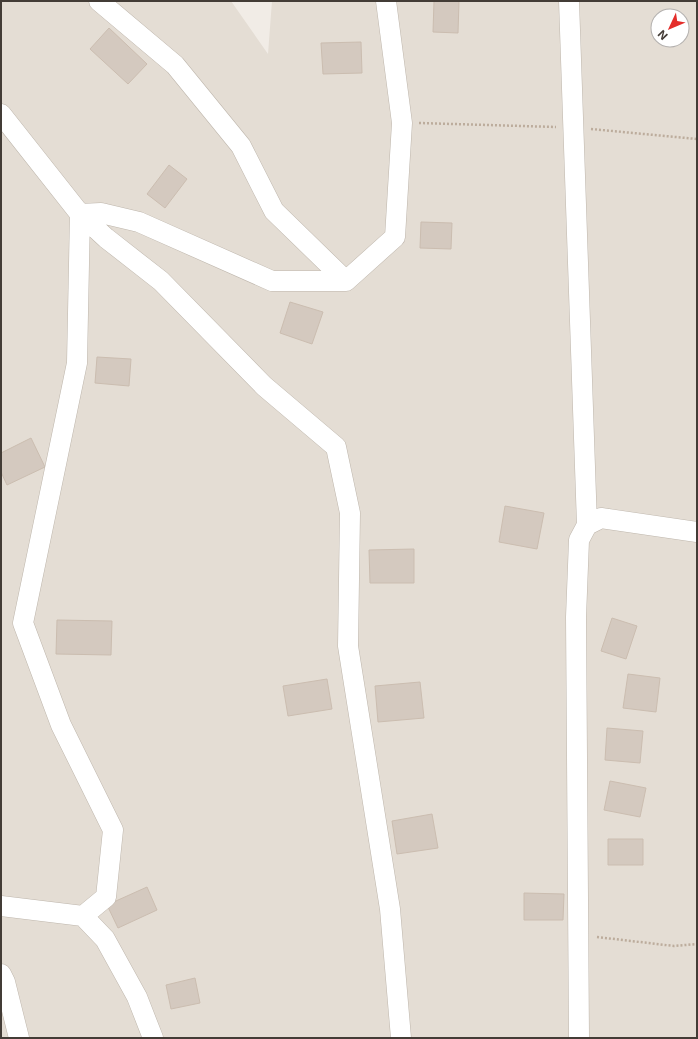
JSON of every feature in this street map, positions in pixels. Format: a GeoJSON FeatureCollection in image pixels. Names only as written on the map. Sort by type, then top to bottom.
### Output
{"type":"FeatureCollection","features":[{"type":"Feature","properties":{"kind":"street"},"geometry":{"type":"LineString","coordinates":[[99,1],[175,65],[241,146],[274,212],[346,281]]}},
{"type":"Feature","properties":{"kind":"street"},"geometry":{"type":"LineString","coordinates":[[80,214],[101,213],[139,222],[272,281],[346,281],[395,237],[402,123],[386,1]]}},
{"type":"Feature","properties":{"kind":"street"},"geometry":{"type":"LineString","coordinates":[[569,1],[587,525],[579,540],[576,617],[579,1038]]}},
{"type":"Feature","properties":{"kind":"street"},"geometry":{"type":"LineString","coordinates":[[1,114],[80,214],[106,238],[161,282],[264,386],[336,447],[350,512],[348,646],[390,910],[402,1038]]}},
{"type":"Feature","properties":{"kind":"street"},"geometry":{"type":"LineString","coordinates":[[80,214],[77,363],[23,623],[61,725],[114,830],[106,897],[83,916]]}},
{"type":"Feature","properties":{"kind":"street"},"geometry":{"type":"LineString","coordinates":[[587,525],[601,518],[697,532]]}},
{"type":"Feature","properties":{"kind":"street"},"geometry":{"type":"LineString","coordinates":[[1,906],[83,916],[105,939],[137,997],[153,1038]]}},
{"type":"Feature","properties":{"kind":"street"},"geometry":{"type":"LineString","coordinates":[[1,974],[5,982],[19,1038]]}},
{"type":"Feature","properties":{"kind":"path"},"geometry":{"type":"LineString","coordinates":[[402,123],[573,127],[697,139]]}},
{"type":"Feature","properties":{"kind":"path"},"geometry":{"type":"LineString","coordinates":[[578,935],[674,946],[697,944]]}},
{"type":"Feature","properties":{"kind":"shaded area"},"geometry":{"type":"Polygon","coordinates":[[[1,1],[231,1],[268,54],[272,1],[697,1],[697,1038],[1,1038],[1,1]]]}},
{"type":"Feature","properties":{"kind":"building"},"geometry":{"type":"Polygon","coordinates":[[[434,1],[459,1],[458,33],[433,32],[434,1]]]}},
{"type":"Feature","properties":{"kind":"building"},"geometry":{"type":"Polygon","coordinates":[[[109,28],[147,64],[128,84],[90,49],[109,28]]]}},
{"type":"Feature","properties":{"kind":"building"},"geometry":{"type":"Polygon","coordinates":[[[361,42],[362,73],[323,74],[321,43],[361,42]]]}},
{"type":"Feature","properties":{"kind":"building"},"geometry":{"type":"Polygon","coordinates":[[[169,165],[187,179],[165,208],[147,194],[169,165]]]}},
{"type":"Feature","properties":{"kind":"building"},"geometry":{"type":"Polygon","coordinates":[[[421,222],[452,223],[451,249],[420,248],[421,222]]]}},
{"type":"Feature","properties":{"kind":"building"},"geometry":{"type":"Polygon","coordinates":[[[290,302],[323,312],[312,344],[280,333],[290,302]]]}},
{"type":"Feature","properties":{"kind":"building"},"geometry":{"type":"Polygon","coordinates":[[[97,357],[131,359],[129,386],[95,383],[97,357]]]}},
{"type":"Feature","properties":{"kind":"building"},"geometry":{"type":"Polygon","coordinates":[[[31,438],[45,467],[7,485],[1,472],[1,453],[31,438]]]}},
{"type":"Feature","properties":{"kind":"building"},"geometry":{"type":"Polygon","coordinates":[[[505,506],[544,513],[537,549],[499,542],[505,506]]]}},
{"type":"Feature","properties":{"kind":"building"},"geometry":{"type":"Polygon","coordinates":[[[414,549],[414,583],[370,583],[369,550],[414,549]]]}},
{"type":"Feature","properties":{"kind":"building"},"geometry":{"type":"Polygon","coordinates":[[[612,618],[637,626],[626,659],[601,651],[612,618]]]}},
{"type":"Feature","properties":{"kind":"building"},"geometry":{"type":"Polygon","coordinates":[[[57,620],[112,621],[111,655],[56,654],[57,620]]]}},
{"type":"Feature","properties":{"kind":"building"},"geometry":{"type":"Polygon","coordinates":[[[628,674],[660,678],[656,712],[623,708],[628,674]]]}},
{"type":"Feature","properties":{"kind":"building"},"geometry":{"type":"Polygon","coordinates":[[[327,679],[332,709],[288,716],[283,686],[327,679]]]}},
{"type":"Feature","properties":{"kind":"building"},"geometry":{"type":"Polygon","coordinates":[[[420,682],[424,718],[378,722],[375,686],[420,682]]]}},
{"type":"Feature","properties":{"kind":"building"},"geometry":{"type":"Polygon","coordinates":[[[607,728],[643,731],[640,763],[605,760],[607,728]]]}},
{"type":"Feature","properties":{"kind":"building"},"geometry":{"type":"Polygon","coordinates":[[[610,781],[646,788],[640,817],[604,810],[610,781]]]}},
{"type":"Feature","properties":{"kind":"building"},"geometry":{"type":"Polygon","coordinates":[[[432,814],[438,848],[397,854],[392,821],[432,814]]]}},
{"type":"Feature","properties":{"kind":"building"},"geometry":{"type":"Polygon","coordinates":[[[608,839],[643,839],[643,865],[608,865],[608,839]]]}},
{"type":"Feature","properties":{"kind":"building"},"geometry":{"type":"Polygon","coordinates":[[[147,887],[157,910],[118,928],[107,905],[147,887]]]}},
{"type":"Feature","properties":{"kind":"building"},"geometry":{"type":"Polygon","coordinates":[[[524,893],[564,894],[563,920],[524,920],[524,893]]]}},
{"type":"Feature","properties":{"kind":"building"},"geometry":{"type":"Polygon","coordinates":[[[195,978],[200,1003],[171,1009],[166,985],[195,978]]]}}]}
